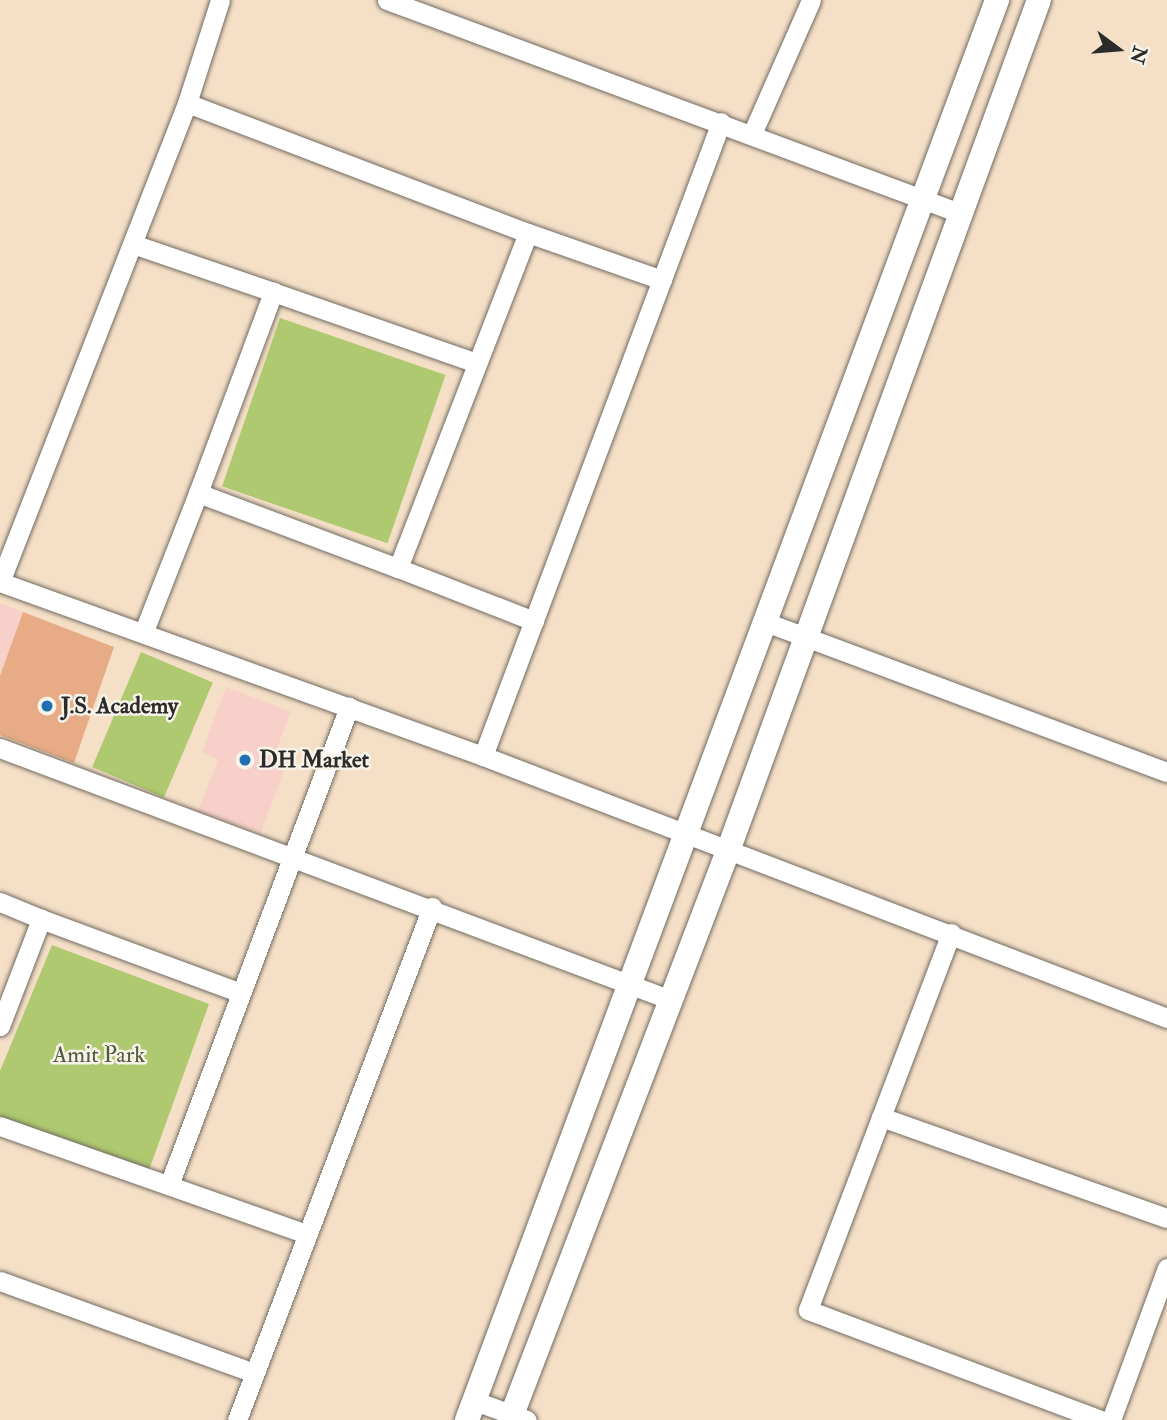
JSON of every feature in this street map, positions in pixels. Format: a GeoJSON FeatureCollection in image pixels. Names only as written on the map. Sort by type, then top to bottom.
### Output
{"type":"FeatureCollection","features":[{"type":"Feature","properties":{"kind":"street"},"geometry":{"type":"LineString","coordinates":[[220,0],[187,103],[0,582],[144,631],[483,756],[690,837],[951,933],[1167,1018]]}},
{"type":"Feature","properties":{"kind":"street"},"geometry":{"type":"LineString","coordinates":[[387,0],[721,122],[962,214]]}},
{"type":"Feature","properties":{"kind":"street"},"geometry":{"type":"LineString","coordinates":[[752,134],[811,0]]}},
{"type":"Feature","properties":{"kind":"street"},"geometry":{"type":"LineString","coordinates":[[997,0],[922,198],[690,837],[471,1410],[517,1418],[728,851],[1039,0]]}},
{"type":"Feature","properties":{"kind":"street"},"geometry":{"type":"LineString","coordinates":[[187,103],[528,233],[662,280]]}},
{"type":"Feature","properties":{"kind":"street"},"geometry":{"type":"LineString","coordinates":[[483,756],[721,122]]}},
{"type":"Feature","properties":{"kind":"street"},"geometry":{"type":"LineString","coordinates":[[398,568],[528,233]]}},
{"type":"Feature","properties":{"kind":"street"},"geometry":{"type":"LineString","coordinates":[[133,244],[477,363]]}},
{"type":"Feature","properties":{"kind":"street"},"geometry":{"type":"LineString","coordinates":[[144,631],[274,292]]}},
{"type":"Feature","properties":{"kind":"street"},"geometry":{"type":"LineString","coordinates":[[198,493],[534,621]]}},
{"type":"Feature","properties":{"kind":"street"},"geometry":{"type":"LineString","coordinates":[[768,624],[1167,772]]}},
{"type":"Feature","properties":{"kind":"street"},"geometry":{"type":"LineString","coordinates":[[169,1185],[349,707]]}},
{"type":"Feature","properties":{"kind":"street"},"geometry":{"type":"LineString","coordinates":[[0,748],[292,855],[671,1000]]}},
{"type":"Feature","properties":{"kind":"street"},"geometry":{"type":"LineString","coordinates":[[0,902],[241,993]]}},
{"type":"Feature","properties":{"kind":"street"},"geometry":{"type":"LineString","coordinates":[[237,1420],[432,908]]}},
{"type":"Feature","properties":{"kind":"street"},"geometry":{"type":"LineString","coordinates":[[0,1026],[41,919]]}},
{"type":"Feature","properties":{"kind":"street"},"geometry":{"type":"LineString","coordinates":[[951,933],[807,1310],[1101,1420]]}},
{"type":"Feature","properties":{"kind":"street"},"geometry":{"type":"LineString","coordinates":[[881,1117],[1167,1218]]}},
{"type":"Feature","properties":{"kind":"street"},"geometry":{"type":"LineString","coordinates":[[0,1126],[307,1234]]}},
{"type":"Feature","properties":{"kind":"street"},"geometry":{"type":"LineString","coordinates":[[1111,1420],[1167,1268]]}},
{"type":"Feature","properties":{"kind":"street"},"geometry":{"type":"LineString","coordinates":[[0,1281],[254,1373]]}},
{"type":"Feature","properties":{"kind":"shaded area"},"geometry":{"type":"Polygon","coordinates":[[[0,603],[23,612],[1,676],[0,676],[0,603]]]}},
{"type":"Feature","properties":{"kind":"shaded area","name":"DH Market"},"geometry":{"type":"Polygon","coordinates":[[[226,687],[291,712],[272,761],[284,771],[261,832],[198,812],[218,760],[202,752],[226,687]]]}},
{"type":"Feature","properties":{"kind":"green space"},"geometry":{"type":"Polygon","coordinates":[[[280,318],[445,375],[388,543],[222,486],[280,318]]]}},
{"type":"Feature","properties":{"kind":"green space"},"geometry":{"type":"Polygon","coordinates":[[[141,652],[213,682],[164,798],[92,767],[141,652]]]}},
{"type":"Feature","properties":{"kind":"green space","name":"Amit Park"},"geometry":{"type":"Polygon","coordinates":[[[52,945],[209,1004],[149,1170],[0,1118],[0,1071],[52,945]]]}},
{"type":"Feature","properties":{"kind":"building","name":"J.S. Academy"},"geometry":{"type":"Polygon","coordinates":[[[23,612],[114,647],[74,763],[0,735],[0,676],[23,612]]]}},
{"type":"Feature","properties":{"kind":"place","name":"J.S. Academy"},"geometry":{"type":"Point","coordinates":[47,706]}},
{"type":"Feature","properties":{"kind":"place","name":"DH Market"},"geometry":{"type":"Point","coordinates":[245,760]}}]}
